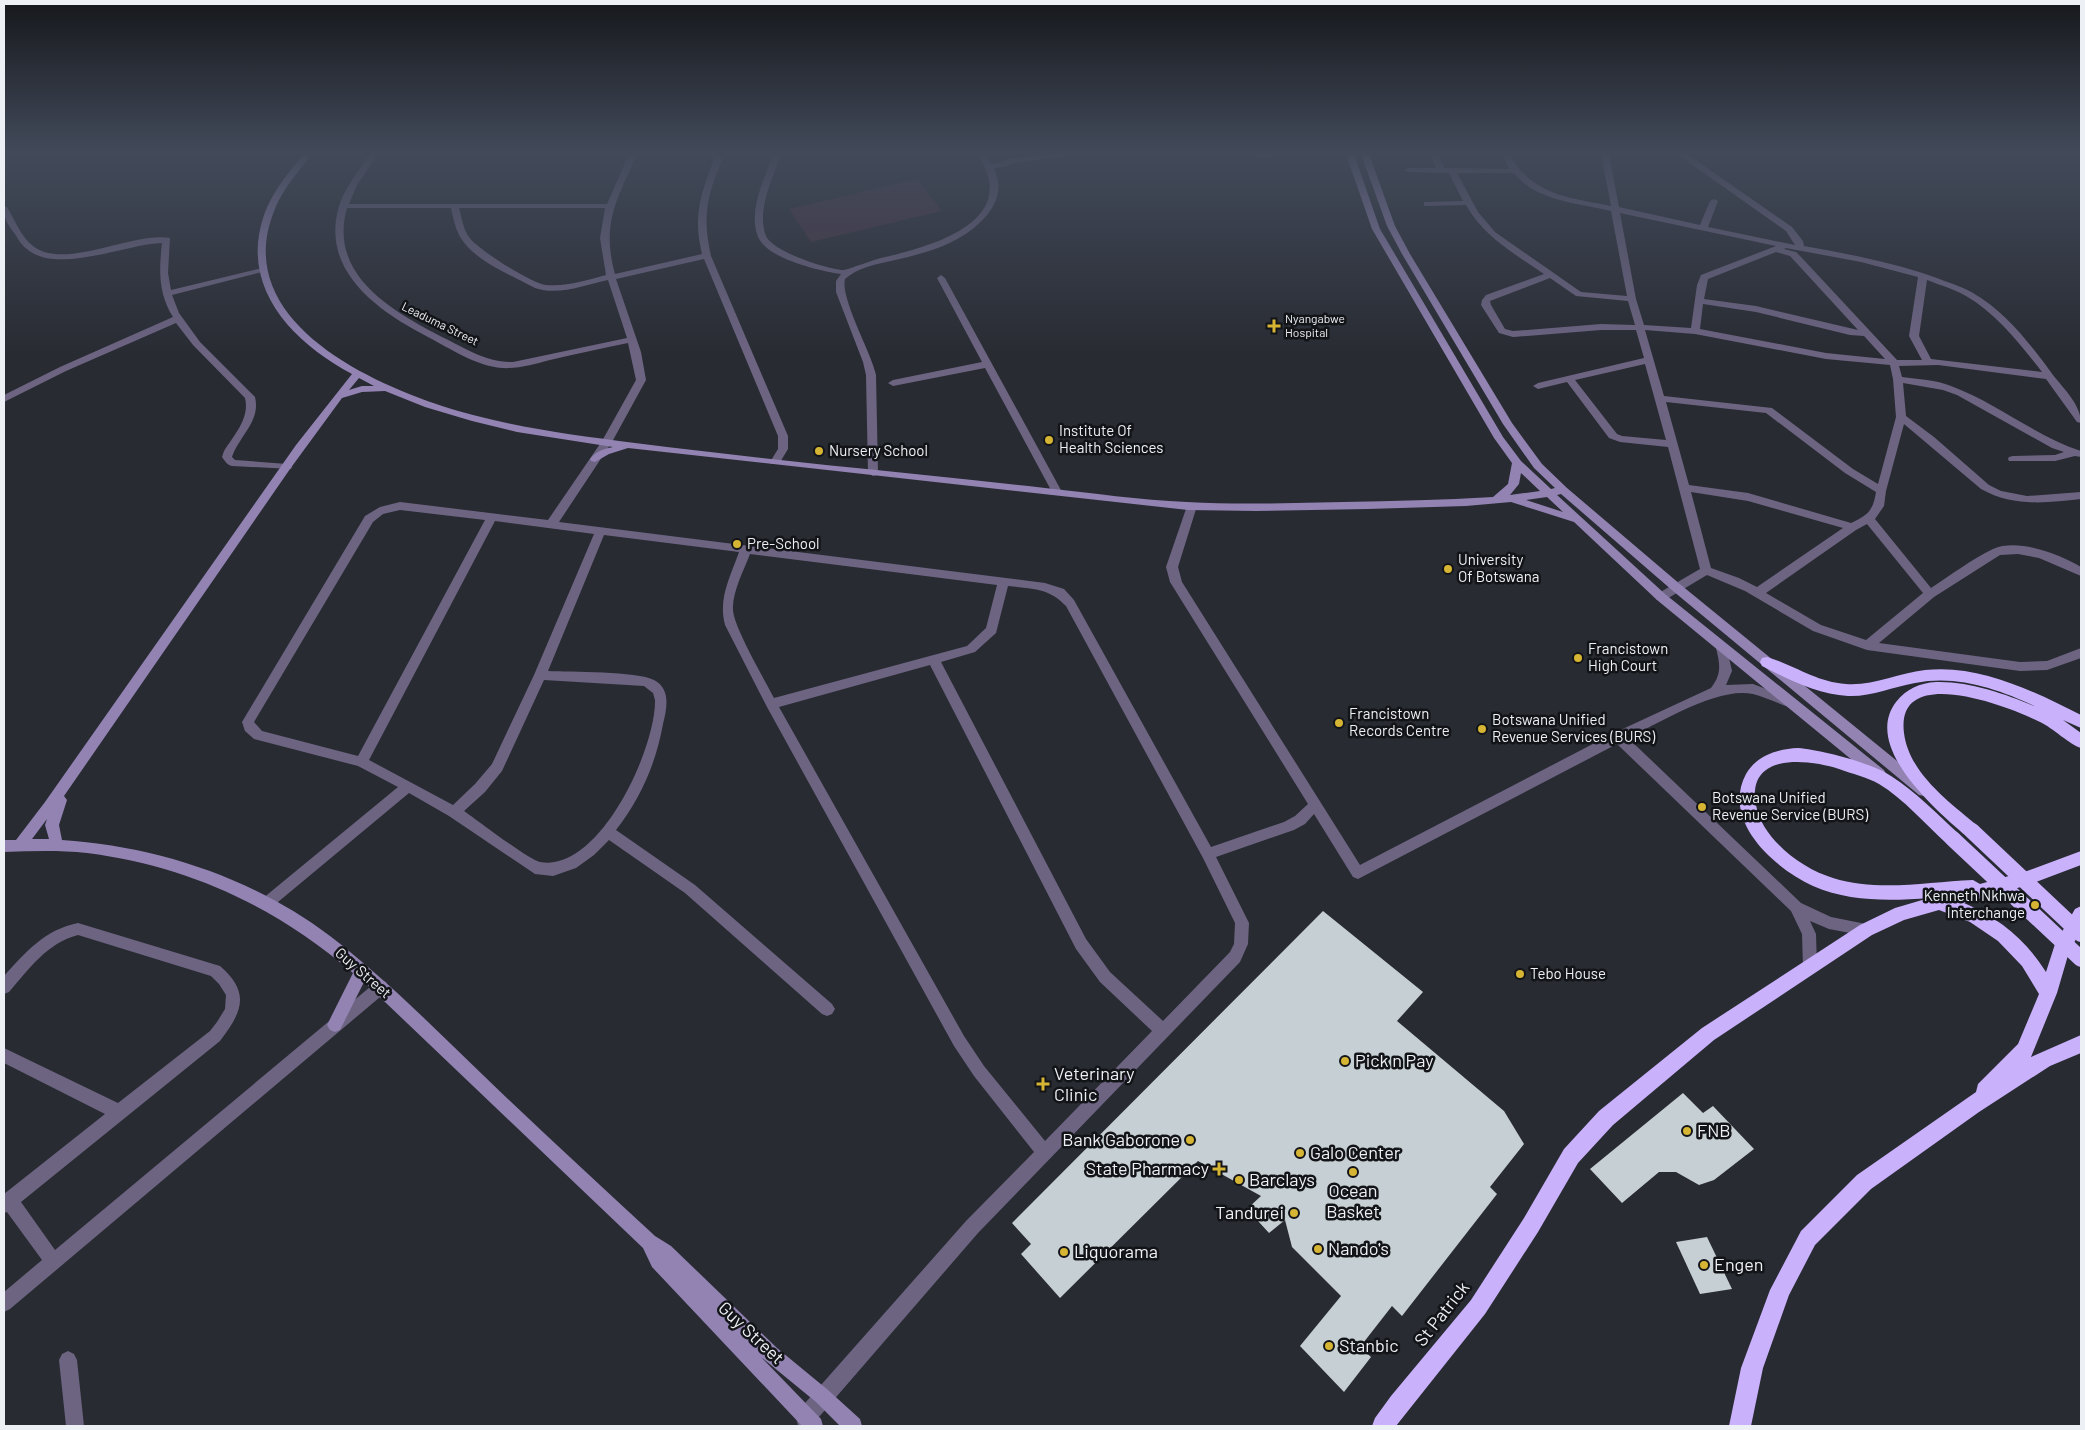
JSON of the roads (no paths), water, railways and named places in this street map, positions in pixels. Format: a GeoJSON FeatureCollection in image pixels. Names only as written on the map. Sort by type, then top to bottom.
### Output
{"type":"FeatureCollection","features":[{"type":"Feature","properties":{"kind":"highway"},"geometry":{"type":"LineString","coordinates":[[1767,662],[1797,677],[1842,690],[1859,690],[1915,677],[1935,675],[1963,676],[1990,682],[2019,693],[2081,722]]}},
{"type":"Feature","properties":{"kind":"highway"},"geometry":{"type":"LineString","coordinates":[[2081,742],[2058,724],[2040,715],[1974,691],[1953,688],[1934,688],[1922,691],[1909,697],[1901,705],[1896,715],[1896,730],[1900,746],[1910,766],[1935,800],[1972,831],[2081,934]]}},
{"type":"Feature","properties":{"kind":"highway"},"geometry":{"type":"LineString","coordinates":[[2081,858],[2000,887],[1933,889],[1892,894],[1861,892],[1832,886],[1813,878],[1797,869],[1777,853],[1752,820],[1748,805],[1748,792],[1752,777],[1761,765],[1775,757],[1792,754],[1810,755],[1832,760],[1886,780],[1960,845],[2081,959]]}},
{"type":"Feature","properties":{"kind":"highway","name":"St Patrick"},"geometry":{"type":"LineString","coordinates":[[1384,1426],[1399,1404],[1478,1307],[1531,1225],[1571,1156],[1606,1118],[1708,1034],[1866,930],[1901,913],[2000,887]]}},
{"type":"Feature","properties":{"kind":"highway"},"geometry":{"type":"LineString","coordinates":[[1938,903],[1958,908],[1997,928],[2027,956],[2048,993]]}},
{"type":"Feature","properties":{"kind":"highway"},"geometry":{"type":"LineString","coordinates":[[1972,1105],[2025,1050],[2048,993],[2061,950],[2081,914]]}},
{"type":"Feature","properties":{"kind":"highway"},"geometry":{"type":"LineString","coordinates":[[1740,1426],[1752,1368],[1780,1290],[1808,1238],[1864,1182],[1972,1105],[2044,1060],[2081,1044]]}},
{"type":"Feature","properties":{"kind":"street"},"geometry":{"type":"LineString","coordinates":[[12,221],[30,248],[46,254],[70,256],[167,240],[163,276],[167,294],[177,319],[250,397],[252,402],[250,415],[229,451],[228,461],[232,463],[286,467]]}},
{"type":"Feature","properties":{"kind":"street"},"geometry":{"type":"LineString","coordinates":[[267,221],[263,233],[263,270],[269,289],[284,316],[300,332],[334,360],[386,389],[450,412],[519,429],[607,442],[775,462],[1192,506],[1277,507],[1449,503],[1548,494],[1563,490]]}},
{"type":"Feature","properties":{"kind":"street","name":"Leaduma Street"},"geometry":{"type":"LineString","coordinates":[[341,221],[339,237],[343,257],[350,271],[372,299],[402,321],[489,362],[509,365],[632,340]]}},
{"type":"Feature","properties":{"kind":"street"},"geometry":{"type":"LineString","coordinates":[[458,221],[462,233],[474,248],[500,266],[544,288],[561,288],[708,256]]}},
{"type":"Feature","properties":{"kind":"street"},"geometry":{"type":"LineString","coordinates":[[551,525],[607,442],[641,380],[632,340],[612,277],[604,236],[608,221]]}},
{"type":"Feature","properties":{"kind":"street"},"geometry":{"type":"LineString","coordinates":[[701,221],[702,239],[708,256],[783,436],[783,449],[775,462]]}},
{"type":"Feature","properties":{"kind":"street"},"geometry":{"type":"LineString","coordinates":[[759,221],[761,235],[778,252],[826,269],[849,273]]}},
{"type":"Feature","properties":{"kind":"street"},"geometry":{"type":"LineString","coordinates":[[873,473],[868,362],[840,292],[839,285],[842,278],[867,264],[938,246],[967,229],[976,221]]}},
{"type":"Feature","properties":{"kind":"street"},"geometry":{"type":"LineString","coordinates":[[1374,221],[1388,250],[1499,438],[1517,463],[1548,494],[1661,597],[1886,780]]}},
{"type":"Feature","properties":{"kind":"street"},"geometry":{"type":"LineString","coordinates":[[1389,221],[1406,254],[1525,450],[1563,490],[1677,588],[1935,800]]}},
{"type":"Feature","properties":{"kind":"street"},"geometry":{"type":"LineString","coordinates":[[1480,221],[1485,229],[1579,294],[1632,300]]}},
{"type":"Feature","properties":{"kind":"street"},"geometry":{"type":"LineString","coordinates":[[1616,221],[1632,300],[1673,444],[1706,571]]}},
{"type":"Feature","properties":{"kind":"street"},"geometry":{"type":"LineString","coordinates":[[1669,221],[1800,248],[1874,261],[1923,276],[1973,296],[2012,331],[2049,376],[2081,420]]}},
{"type":"Feature","properties":{"kind":"street"},"geometry":{"type":"LineString","coordinates":[[1703,228],[1706,221]]}},
{"type":"Feature","properties":{"kind":"street"},"geometry":{"type":"LineString","coordinates":[[1777,221],[1789,229],[1799,241],[1800,248]]}},
{"type":"Feature","properties":{"kind":"street"},"geometry":{"type":"LineString","coordinates":[[1695,331],[1701,280],[1704,277],[1786,245]]}},
{"type":"Feature","properties":{"kind":"street"},"geometry":{"type":"LineString","coordinates":[[1757,594],[1852,527],[1869,519],[1879,506],[1881,491],[1901,417],[1898,379],[1894,363],[1793,254],[1776,249]]}},
{"type":"Feature","properties":{"kind":"street"},"geometry":{"type":"LineString","coordinates":[[167,294],[263,270]]}},
{"type":"Feature","properties":{"kind":"street"},"geometry":{"type":"LineString","coordinates":[[1549,275],[1489,297],[1486,300],[1486,305],[1502,331],[1513,334],[1601,327],[1695,331],[1826,356],[1894,363],[1928,362],[2049,376]]}},
{"type":"Feature","properties":{"kind":"street"},"geometry":{"type":"LineString","coordinates":[[1923,276],[1914,336],[1928,362]]}},
{"type":"Feature","properties":{"kind":"street"},"geometry":{"type":"LineString","coordinates":[[941,278],[1057,492]]}},
{"type":"Feature","properties":{"kind":"street"},"geometry":{"type":"LineString","coordinates":[[1700,301],[1756,308],[1835,328],[1868,333]]}},
{"type":"Feature","properties":{"kind":"street"},"geometry":{"type":"LineString","coordinates":[[4,398],[63,369],[177,319]]}},
{"type":"Feature","properties":{"kind":"street"},"geometry":{"type":"LineString","coordinates":[[334,360],[340,377],[338,396]]}},
{"type":"Feature","properties":{"kind":"street"},"geometry":{"type":"LineString","coordinates":[[1538,386],[1649,360]]}},
{"type":"Feature","properties":{"kind":"street"},"geometry":{"type":"LineString","coordinates":[[893,383],[988,364]]}},
{"type":"Feature","properties":{"kind":"street"},"geometry":{"type":"LineString","coordinates":[[20,845],[65,786],[286,467],[338,396],[357,374]]}},
{"type":"Feature","properties":{"kind":"street"},"geometry":{"type":"LineString","coordinates":[[1569,379],[1613,436],[1620,439],[1673,444]]}},
{"type":"Feature","properties":{"kind":"street"},"geometry":{"type":"LineString","coordinates":[[1898,379],[1952,390],[2077,453]]}},
{"type":"Feature","properties":{"kind":"street"},"geometry":{"type":"LineString","coordinates":[[338,396],[362,389],[386,389]]}},
{"type":"Feature","properties":{"kind":"street"},"geometry":{"type":"LineString","coordinates":[[1659,398],[1769,410],[1849,471],[1881,491]]}},
{"type":"Feature","properties":{"kind":"street"},"geometry":{"type":"LineString","coordinates":[[1901,417],[1985,487],[1998,494],[2027,500],[2081,496]]}},
{"type":"Feature","properties":{"kind":"street"},"geometry":{"type":"LineString","coordinates":[[596,459],[610,450],[632,445]]}},
{"type":"Feature","properties":{"kind":"street"},"geometry":{"type":"LineString","coordinates":[[2013,459],[2055,458],[2077,453]]}},
{"type":"Feature","properties":{"kind":"street"},"geometry":{"type":"LineString","coordinates":[[1491,500],[1507,493],[1513,487],[1516,479],[1517,463]]}},
{"type":"Feature","properties":{"kind":"street"},"geometry":{"type":"LineString","coordinates":[[1685,488],[1748,496],[1852,527]]}},
{"type":"Feature","properties":{"kind":"street"},"geometry":{"type":"LineString","coordinates":[[1510,498],[1581,523]]}},
{"type":"Feature","properties":{"kind":"street"},"geometry":{"type":"LineString","coordinates":[[540,675],[645,681],[658,689],[662,705],[648,761],[628,803],[608,832],[570,864],[559,870],[545,872],[535,868],[454,812],[361,762],[258,735],[249,727],[248,722],[373,515],[381,510],[400,506],[1045,587],[1060,592],[1070,603],[1208,854],[1242,923],[1241,944],[1234,957],[972,1226],[822,1396],[809,1422]]}},
{"type":"Feature","properties":{"kind":"street"},"geometry":{"type":"LineString","coordinates":[[1192,506],[1172,567],[1176,582],[1358,873],[1618,737],[1715,691],[1740,688],[1753,689],[1790,702]]}},
{"type":"Feature","properties":{"kind":"street"},"geometry":{"type":"LineString","coordinates":[[361,762],[492,517]]}},
{"type":"Feature","properties":{"kind":"street"},"geometry":{"type":"LineString","coordinates":[[1869,519],[1930,594]]}},
{"type":"Feature","properties":{"kind":"street"},"geometry":{"type":"LineString","coordinates":[[454,812],[480,788],[497,766],[540,675],[600,532]]}},
{"type":"Feature","properties":{"kind":"street"},"geometry":{"type":"LineString","coordinates":[[746,549],[728,600],[727,611],[731,625],[771,704],[959,1041],[979,1071],[1044,1152]]}},
{"type":"Feature","properties":{"kind":"street"},"geometry":{"type":"LineString","coordinates":[[1867,646],[1930,594],[1997,552],[2006,550],[2051,558],[2081,572]]}},
{"type":"Feature","properties":{"kind":"street"},"geometry":{"type":"LineString","coordinates":[[1661,597],[1706,571],[1721,574],[1815,627],[1842,640],[1867,646],[2012,666],[2042,666],[2061,662],[2081,653]]}},
{"type":"Feature","properties":{"kind":"street"},"geometry":{"type":"LineString","coordinates":[[771,704],[971,649],[992,630],[1003,582]]}},
{"type":"Feature","properties":{"kind":"street"},"geometry":{"type":"LineString","coordinates":[[1715,691],[1724,681],[1727,674],[1722,648]]}},
{"type":"Feature","properties":{"kind":"street"},"geometry":{"type":"LineString","coordinates":[[934,660],[1082,944],[1105,977],[1162,1030]]}},
{"type":"Feature","properties":{"kind":"street"},"geometry":{"type":"LineString","coordinates":[[1618,737],[1796,907],[1829,923],[1866,930]]}},
{"type":"Feature","properties":{"kind":"street"},"geometry":{"type":"LineString","coordinates":[[57,846],[52,825],[65,786]]}},
{"type":"Feature","properties":{"kind":"street"},"geometry":{"type":"LineString","coordinates":[[266,903],[408,786]]}},
{"type":"Feature","properties":{"kind":"street"},"geometry":{"type":"LineString","coordinates":[[1208,854],[1289,826],[1300,820],[1315,805]]}},
{"type":"Feature","properties":{"kind":"street"},"geometry":{"type":"LineString","coordinates":[[608,832],[697,895],[827,1009]]}},
{"type":"Feature","properties":{"kind":"street","name":"Guy Street"},"geometry":{"type":"LineString","coordinates":[[4,846],[57,846],[130,854],[176,866],[230,886],[266,903],[322,938],[381,987],[648,1242],[665,1252],[771,1354],[822,1396],[853,1426]]}},
{"type":"Feature","properties":{"kind":"street"},"geometry":{"type":"LineString","coordinates":[[1796,907],[1810,934],[1810,968]]}},
{"type":"Feature","properties":{"kind":"street"},"geometry":{"type":"LineString","coordinates":[[4,987],[53,936],[68,930],[78,929],[216,971],[228,980],[234,992],[231,1011],[219,1031],[6,1202],[53,1262]]}},
{"type":"Feature","properties":{"kind":"street"},"geometry":{"type":"LineString","coordinates":[[336,1025],[362,971]]}},
{"type":"Feature","properties":{"kind":"street"},"geometry":{"type":"LineString","coordinates":[[4,1303],[381,987]]}},
{"type":"Feature","properties":{"kind":"street"},"geometry":{"type":"LineString","coordinates":[[4,1055],[120,1112]]}},
{"type":"Feature","properties":{"kind":"street","name":"Guy Street"},"geometry":{"type":"LineString","coordinates":[[648,1242],[658,1261],[809,1422]]}},
{"type":"Feature","properties":{"kind":"street"},"geometry":{"type":"LineString","coordinates":[[68,1360],[75,1426]]}},
{"type":"Feature","properties":{"kind":"place","name":"Nyangabwe Hospital"},"geometry":{"type":"Point","coordinates":[1274,326]}},
{"type":"Feature","properties":{"kind":"place","name":"Institute Of Health Sciences"},"geometry":{"type":"Point","coordinates":[1049,440]}},
{"type":"Feature","properties":{"kind":"place","name":"Nursery School"},"geometry":{"type":"Point","coordinates":[819,451]}},
{"type":"Feature","properties":{"kind":"place","name":"Pre-School"},"geometry":{"type":"Point","coordinates":[737,544]}},
{"type":"Feature","properties":{"kind":"place","name":"University Of Botswana"},"geometry":{"type":"Point","coordinates":[1448,569]}},
{"type":"Feature","properties":{"kind":"place","name":"Francistown High Court"},"geometry":{"type":"Point","coordinates":[1578,658]}},
{"type":"Feature","properties":{"kind":"place","name":"Francistown Records Centre"},"geometry":{"type":"Point","coordinates":[1339,723]}},
{"type":"Feature","properties":{"kind":"place","name":"Botswana Unified Revenue Services (BURS)"},"geometry":{"type":"Point","coordinates":[1482,729]}},
{"type":"Feature","properties":{"kind":"place","name":"Botswana Unified Revenue Service (BURS)"},"geometry":{"type":"Point","coordinates":[1702,807]}},
{"type":"Feature","properties":{"kind":"place","name":"Kenneth Nkhwa Interchange"},"geometry":{"type":"Point","coordinates":[2035,905]}},
{"type":"Feature","properties":{"kind":"place","name":"Tebo House"},"geometry":{"type":"Point","coordinates":[1520,974]}},
{"type":"Feature","properties":{"kind":"place","name":"Pick n Pay"},"geometry":{"type":"Point","coordinates":[1345,1061]}},
{"type":"Feature","properties":{"kind":"place","name":"Veterinary Clinic"},"geometry":{"type":"Point","coordinates":[1043,1084]}},
{"type":"Feature","properties":{"kind":"place","name":"FNB"},"geometry":{"type":"Point","coordinates":[1687,1131]}},
{"type":"Feature","properties":{"kind":"place","name":"Bank Gaborone"},"geometry":{"type":"Point","coordinates":[1190,1140]}},
{"type":"Feature","properties":{"kind":"place","name":"Galo Center"},"geometry":{"type":"Point","coordinates":[1300,1153]}},
{"type":"Feature","properties":{"kind":"place","name":"State Pharmacy"},"geometry":{"type":"Point","coordinates":[1219,1169]}},
{"type":"Feature","properties":{"kind":"place","name":"Ocean Basket"},"geometry":{"type":"Point","coordinates":[1353,1172]}},
{"type":"Feature","properties":{"kind":"place","name":"Barclays"},"geometry":{"type":"Point","coordinates":[1239,1180]}},
{"type":"Feature","properties":{"kind":"place","name":"Tandurei"},"geometry":{"type":"Point","coordinates":[1294,1213]}},
{"type":"Feature","properties":{"kind":"place","name":"Nando's"},"geometry":{"type":"Point","coordinates":[1318,1249]}},
{"type":"Feature","properties":{"kind":"place","name":"Liquorama"},"geometry":{"type":"Point","coordinates":[1064,1252]}},
{"type":"Feature","properties":{"kind":"place","name":"Engen"},"geometry":{"type":"Point","coordinates":[1704,1265]}},
{"type":"Feature","properties":{"kind":"place","name":"Stanbic"},"geometry":{"type":"Point","coordinates":[1329,1346]}}]}
